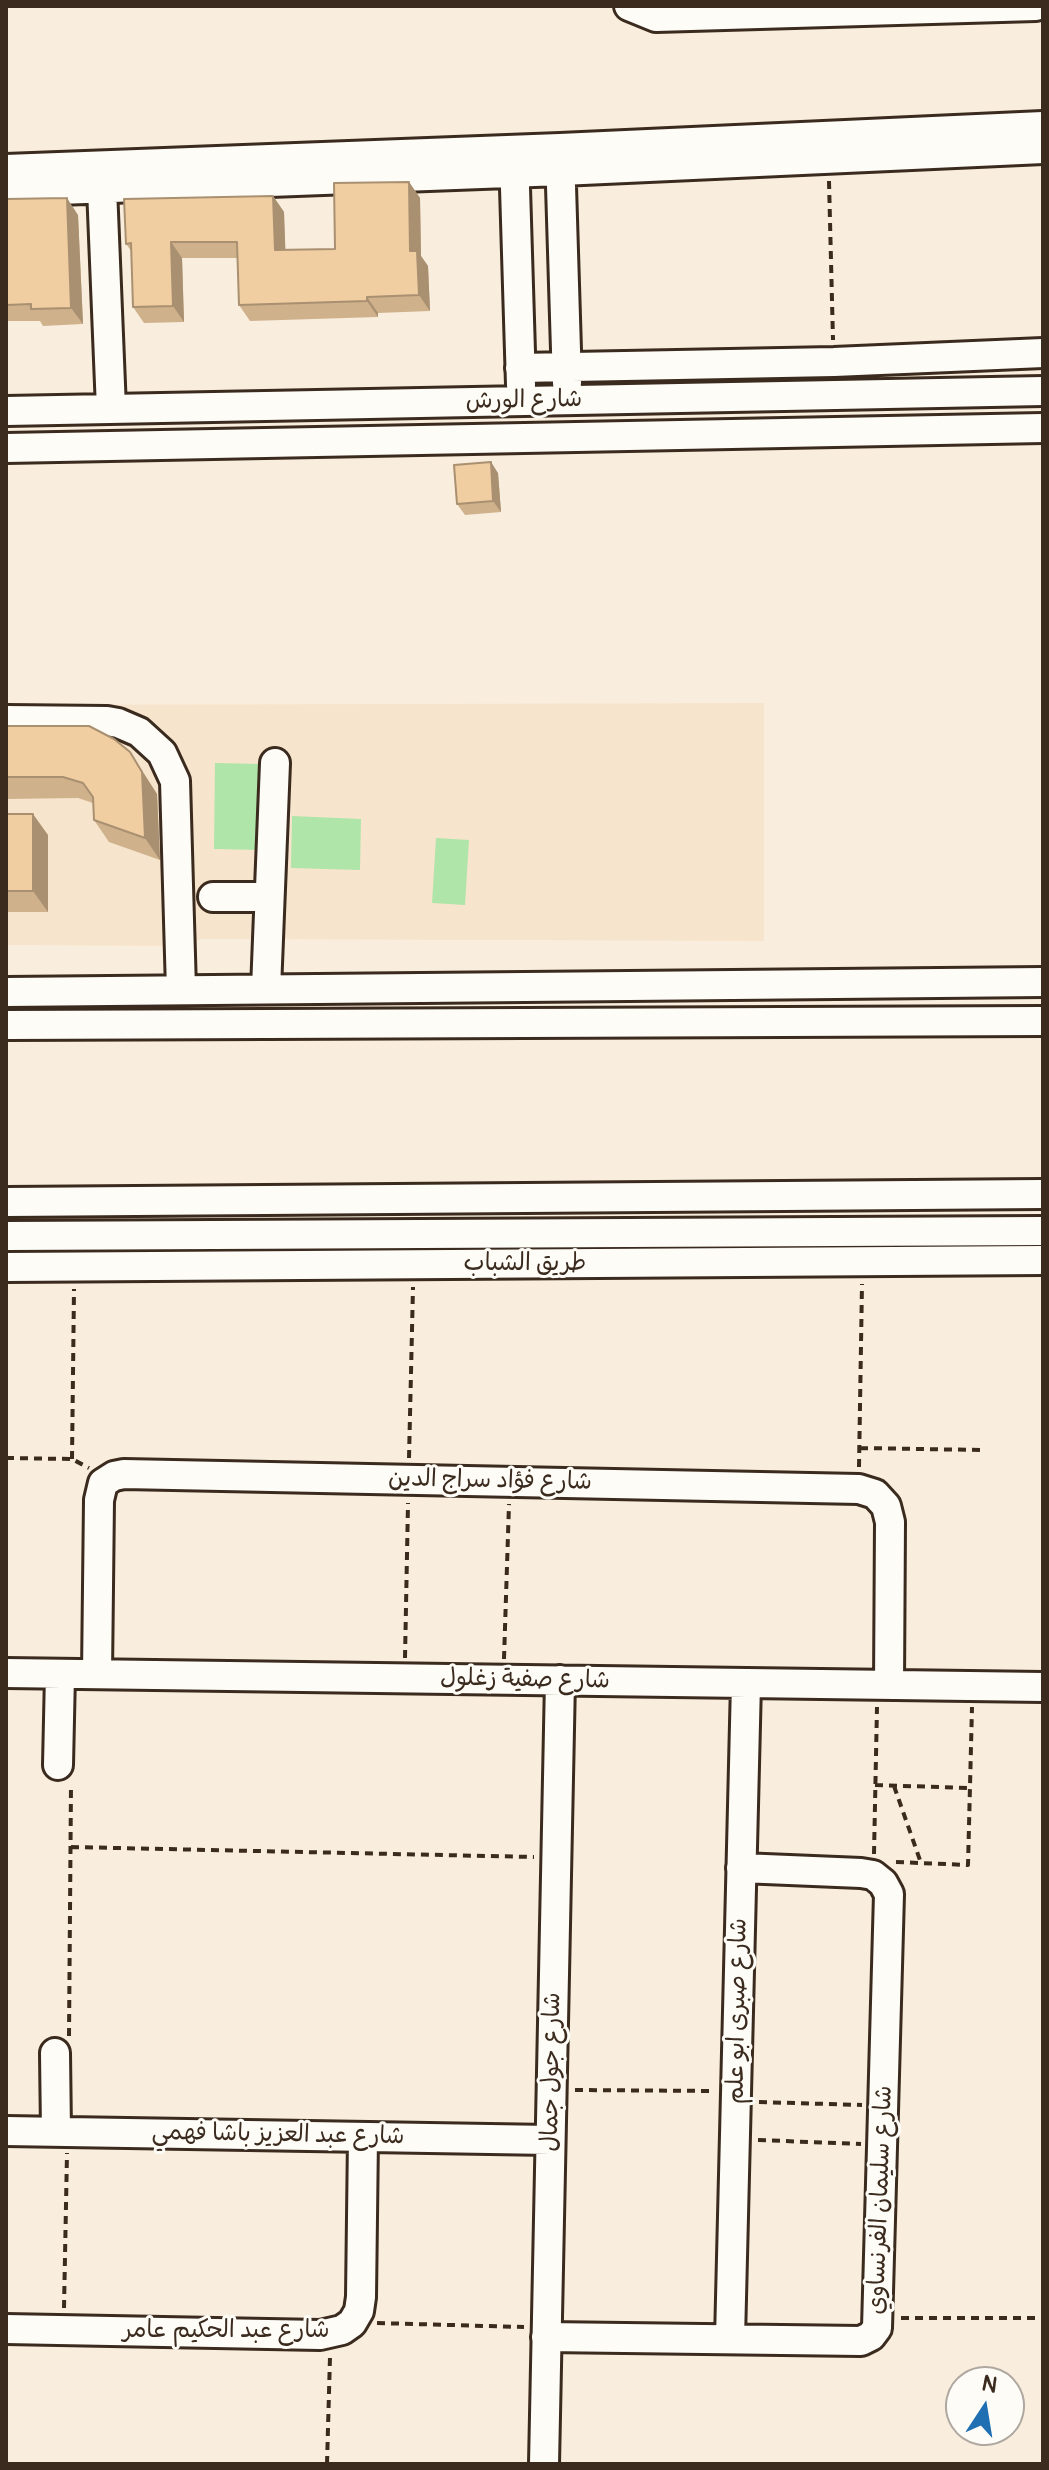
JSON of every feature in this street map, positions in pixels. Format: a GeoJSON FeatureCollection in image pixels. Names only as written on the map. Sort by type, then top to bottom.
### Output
{"type":"FeatureCollection","features":[{"type":"Feature","properties":{"kind":"street"},"geometry":{"type":"LineString","coordinates":[[629,6],[656,17],[1036,6]]}},
{"type":"Feature","properties":{"kind":"street"},"geometry":{"type":"LineString","coordinates":[[6,192],[560,160],[1043,126]]}},
{"type":"Feature","properties":{"kind":"street"},"geometry":{"type":"LineString","coordinates":[[560,160],[828,159],[1043,149]]}},
{"type":"Feature","properties":{"kind":"street"},"geometry":{"type":"LineString","coordinates":[[560,160],[568,400]]}},
{"type":"Feature","properties":{"kind":"street"},"geometry":{"type":"LineString","coordinates":[[6,169],[514,162]]}},
{"type":"Feature","properties":{"kind":"street"},"geometry":{"type":"LineString","coordinates":[[514,162],[521,401]]}},
{"type":"Feature","properties":{"kind":"street"},"geometry":{"type":"LineString","coordinates":[[102,188],[111,409]]}},
{"type":"Feature","properties":{"kind":"street"},"geometry":{"type":"LineString","coordinates":[[520,368],[834,362],[1043,353]]}},
{"type":"Feature","properties":{"kind":"street","name":"شارع الورش"},"geometry":{"type":"LineString","coordinates":[[6,411],[1043,391]]}},
{"type":"Feature","properties":{"kind":"street","name":"شارع الورش"},"geometry":{"type":"LineString","coordinates":[[6,448],[1043,428]]}},
{"type":"Feature","properties":{"kind":"street"},"geometry":{"type":"LineString","coordinates":[[6,720],[107,721],[139,732],[162,753],[175,781],[181,990]]}},
{"type":"Feature","properties":{"kind":"street"},"geometry":{"type":"LineString","coordinates":[[266,989],[275,763]]}},
{"type":"Feature","properties":{"kind":"street"},"geometry":{"type":"LineString","coordinates":[[213,897],[269,897]]}},
{"type":"Feature","properties":{"kind":"street"},"geometry":{"type":"LineString","coordinates":[[6,992],[1043,982]]}},
{"type":"Feature","properties":{"kind":"street"},"geometry":{"type":"LineString","coordinates":[[576,987],[576,1022]]}},
{"type":"Feature","properties":{"kind":"street"},"geometry":{"type":"LineString","coordinates":[[409,988],[409,1023]]}},
{"type":"Feature","properties":{"kind":"street"},"geometry":{"type":"LineString","coordinates":[[46,991],[47,1024]]}},
{"type":"Feature","properties":{"kind":"street"},"geometry":{"type":"LineString","coordinates":[[6,1025],[1043,1021]]}},
{"type":"Feature","properties":{"kind":"street"},"geometry":{"type":"LineString","coordinates":[[6,1202],[1043,1194]]}},
{"type":"Feature","properties":{"kind":"street","name":"طريق الشباب"},"geometry":{"type":"LineString","coordinates":[[6,1236],[1043,1231]]}},
{"type":"Feature","properties":{"kind":"street","name":"طريق الشباب"},"geometry":{"type":"LineString","coordinates":[[6,1267],[1043,1260]]}},
{"type":"Feature","properties":{"kind":"street","name":"شارع فؤاد سراج الدين"},"geometry":{"type":"LineString","coordinates":[[103,1483],[124,1474],[859,1489]]}},
{"type":"Feature","properties":{"kind":"street"},"geometry":{"type":"LineString","coordinates":[[97,1674],[99,1500],[103,1483]]}},
{"type":"Feature","properties":{"kind":"street"},"geometry":{"type":"LineString","coordinates":[[859,1489],[875,1494],[886,1506],[890,1522],[883,1685]]}},
{"type":"Feature","properties":{"kind":"street","name":"شارع صفية زغلول"},"geometry":{"type":"LineString","coordinates":[[6,1673],[1043,1687]]}},
{"type":"Feature","properties":{"kind":"street"},"geometry":{"type":"LineString","coordinates":[[60,1674],[64,1775]]}},
{"type":"Feature","properties":{"kind":"street","name":"شارع جول جمال"},"geometry":{"type":"LineString","coordinates":[[544,2464],[560,1680]]}},
{"type":"Feature","properties":{"kind":"street","name":"شارع صبرى ابو علم"},"geometry":{"type":"LineString","coordinates":[[730,2339],[746,1683]]}},
{"type":"Feature","properties":{"kind":"street"},"geometry":{"type":"LineString","coordinates":[[741,1868],[874,1868]]}},
{"type":"Feature","properties":{"kind":"street","name":"شارع سليمان الفرنساوي"},"geometry":{"type":"LineString","coordinates":[[546,2332],[861,2341],[871,2336],[877,2328],[880,2318],[889,1894],[874,1868]]}},
{"type":"Feature","properties":{"kind":"street"},"geometry":{"type":"LineString","coordinates":[[62,2045],[62,2132]]}},
{"type":"Feature","properties":{"kind":"street","name":"شارع عبد العزيز باشا فهمي"},"geometry":{"type":"LineString","coordinates":[[6,2131],[550,2140]]}},
{"type":"Feature","properties":{"kind":"street","name":"شارع عبد الحكيم عامر"},"geometry":{"type":"LineString","coordinates":[[6,2329],[341,2328],[359,2311],[361,2297],[363,2137]]}},
{"type":"Feature","properties":{"kind":"path"},"geometry":{"type":"LineString","coordinates":[[828,159],[834,362]]}},
{"type":"Feature","properties":{"kind":"path"},"geometry":{"type":"LineString","coordinates":[[859,1489],[862,1262]]}},
{"type":"Feature","properties":{"kind":"path"},"geometry":{"type":"LineString","coordinates":[[72,1459],[74,1266]]}},
{"type":"Feature","properties":{"kind":"path"},"geometry":{"type":"LineString","coordinates":[[860,1448],[982,1450]]}},
{"type":"Feature","properties":{"kind":"path"},"geometry":{"type":"LineString","coordinates":[[6,1458],[72,1459],[85,1464],[103,1483]]}},
{"type":"Feature","properties":{"kind":"path"},"geometry":{"type":"LineString","coordinates":[[504,1680],[510,1482]]}},
{"type":"Feature","properties":{"kind":"path"},"geometry":{"type":"LineString","coordinates":[[883,1685],[875,1785],[874,1868],[921,1863],[968,1865],[973,1686]]}},
{"type":"Feature","properties":{"kind":"path"},"geometry":{"type":"LineString","coordinates":[[62,2045],[71,1847],[64,1775]]}},
{"type":"Feature","properties":{"kind":"path"},"geometry":{"type":"LineString","coordinates":[[875,1785],[970,1788]]}},
{"type":"Feature","properties":{"kind":"path"},"geometry":{"type":"LineString","coordinates":[[894,1786],[921,1863]]}},
{"type":"Feature","properties":{"kind":"path"},"geometry":{"type":"LineString","coordinates":[[71,1847],[557,1857]]}},
{"type":"Feature","properties":{"kind":"path"},"geometry":{"type":"LineString","coordinates":[[552,2090],[884,2105]]}},
{"type":"Feature","properties":{"kind":"path"},"geometry":{"type":"LineString","coordinates":[[62,2132],[63,2330]]}},
{"type":"Feature","properties":{"kind":"path"},"geometry":{"type":"LineString","coordinates":[[735,2139],[883,2144]]}},
{"type":"Feature","properties":{"kind":"path"},"geometry":{"type":"LineString","coordinates":[[880,2318],[1043,2318]]}},
{"type":"Feature","properties":{"kind":"path"},"geometry":{"type":"LineString","coordinates":[[327,2464],[341,2328],[546,2332]]}},
{"type":"Feature","properties":{"kind":"shaded area"},"geometry":{"type":"Polygon","coordinates":[[[764,703],[764,941],[202,939],[180,946],[6,945],[6,705],[764,703]]]}},
{"type":"Feature","properties":{"kind":"green space"},"geometry":{"type":"Polygon","coordinates":[[[215,763],[261,764],[260,850],[214,849],[215,763]]]}},
{"type":"Feature","properties":{"kind":"green space"},"geometry":{"type":"Polygon","coordinates":[[[292,816],[361,819],[360,870],[291,868],[292,816]]]}},
{"type":"Feature","properties":{"kind":"green space"},"geometry":{"type":"Polygon","coordinates":[[[436,838],[469,840],[465,905],[432,903],[436,838]]]}},
{"type":"Feature","properties":{"kind":"building"},"geometry":{"type":"Polygon","coordinates":[[[409,182],[410,251],[417,251],[419,295],[367,297],[367,301],[239,305],[237,242],[171,242],[173,306],[133,307],[131,243],[126,244],[124,199],[273,196],[275,250],[335,249],[334,183],[409,182]]]}},
{"type":"Feature","properties":{"kind":"building"},"geometry":{"type":"Polygon","coordinates":[[[67,198],[71,308],[31,309],[31,304],[6,305],[6,199],[67,198]]]}},
{"type":"Feature","properties":{"kind":"building"},"geometry":{"type":"Polygon","coordinates":[[[491,462],[493,501],[457,504],[454,465],[491,462]]]}},
{"type":"Feature","properties":{"kind":"building"},"geometry":{"type":"Polygon","coordinates":[[[6,726],[89,726],[114,739],[130,752],[142,772],[145,838],[94,820],[93,797],[83,783],[63,777],[6,777],[6,726]]]}},
{"type":"Feature","properties":{"kind":"building"},"geometry":{"type":"Polygon","coordinates":[[[6,814],[33,814],[33,891],[6,891],[6,814]]]}}]}
